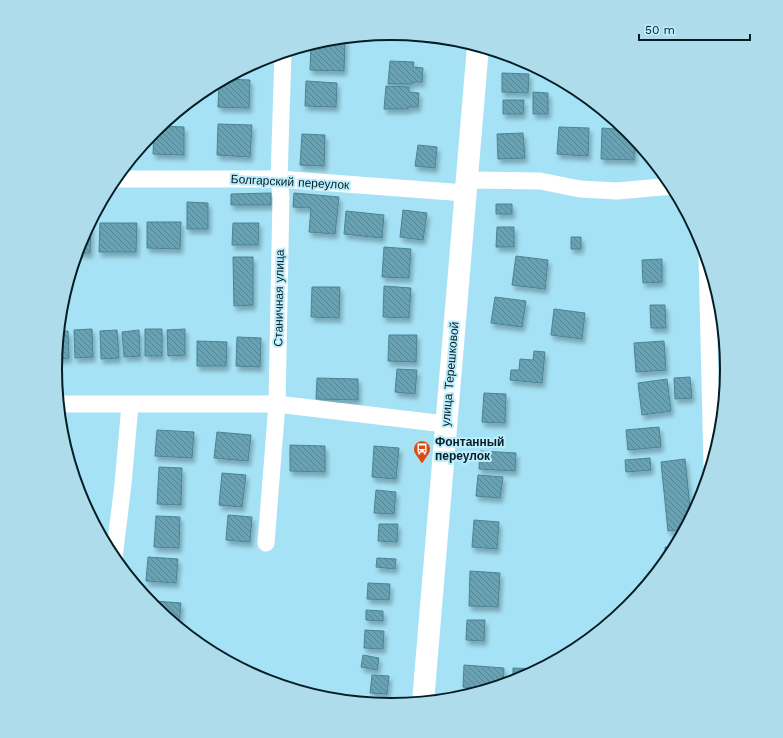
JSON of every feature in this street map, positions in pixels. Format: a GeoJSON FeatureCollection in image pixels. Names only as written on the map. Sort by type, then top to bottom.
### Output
{"type":"FeatureCollection","features":[{"type":"Feature","properties":{"kind":"street","name":"улица Терешковой"},"geometry":{"type":"LineString","coordinates":[[423,696],[445,424],[478,51]]}},
{"type":"Feature","properties":{"kind":"street","name":"Станичная улица"},"geometry":{"type":"LineString","coordinates":[[266,543],[277,404],[281,197],[279,179],[283,58]]}},
{"type":"Feature","properties":{"kind":"street","name":"Болгарский переулок"},"geometry":{"type":"LineString","coordinates":[[123,179],[279,179],[466,186],[540,181],[580,189],[616,191],[665,187]]}},
{"type":"Feature","properties":{"kind":"street"},"geometry":{"type":"LineString","coordinates":[[708,279],[711,444]]}},
{"type":"Feature","properties":{"kind":"street"},"geometry":{"type":"LineString","coordinates":[[64,404],[277,404],[445,424]]}},
{"type":"Feature","properties":{"kind":"street"},"geometry":{"type":"LineString","coordinates":[[115,547],[130,405]]}},
{"type":"Feature","properties":{"kind":"building"},"geometry":{"type":"Polygon","coordinates":[[[345,44],[344,71],[310,70],[311,50],[345,44]]]}},
{"type":"Feature","properties":{"kind":"building"},"geometry":{"type":"Polygon","coordinates":[[[390,61],[414,62],[413,67],[423,68],[422,82],[413,82],[412,84],[388,84],[390,61]]]}},
{"type":"Feature","properties":{"kind":"building"},"geometry":{"type":"Polygon","coordinates":[[[502,73],[529,74],[528,93],[502,92],[502,73]]]}},
{"type":"Feature","properties":{"kind":"building"},"geometry":{"type":"Polygon","coordinates":[[[236,79],[250,80],[249,108],[218,107],[219,89],[236,79]]]}},
{"type":"Feature","properties":{"kind":"building"},"geometry":{"type":"Polygon","coordinates":[[[306,81],[337,83],[336,107],[305,106],[306,81]]]}},
{"type":"Feature","properties":{"kind":"building"},"geometry":{"type":"Polygon","coordinates":[[[386,86],[409,87],[409,92],[419,93],[418,107],[408,107],[408,109],[384,109],[386,86]]]}},
{"type":"Feature","properties":{"kind":"building"},"geometry":{"type":"Polygon","coordinates":[[[533,92],[548,93],[548,114],[533,114],[533,92]]]}},
{"type":"Feature","properties":{"kind":"building"},"geometry":{"type":"Polygon","coordinates":[[[503,100],[524,100],[523,114],[503,114],[503,100]]]}},
{"type":"Feature","properties":{"kind":"building"},"geometry":{"type":"Polygon","coordinates":[[[218,124],[252,125],[250,157],[217,155],[218,124]]]}},
{"type":"Feature","properties":{"kind":"building"},"geometry":{"type":"Polygon","coordinates":[[[170,126],[184,127],[184,155],[153,154],[154,142],[170,126]]]}},
{"type":"Feature","properties":{"kind":"building"},"geometry":{"type":"Polygon","coordinates":[[[559,127],[589,128],[588,156],[557,154],[559,127]]]}},
{"type":"Feature","properties":{"kind":"building"},"geometry":{"type":"Polygon","coordinates":[[[602,128],[616,129],[635,147],[634,160],[601,159],[602,128]]]}},
{"type":"Feature","properties":{"kind":"building"},"geometry":{"type":"Polygon","coordinates":[[[523,133],[525,158],[498,159],[497,134],[523,133]]]}},
{"type":"Feature","properties":{"kind":"building"},"geometry":{"type":"Polygon","coordinates":[[[302,134],[325,135],[324,166],[300,165],[302,134]]]}},
{"type":"Feature","properties":{"kind":"building"},"geometry":{"type":"Polygon","coordinates":[[[418,145],[437,147],[435,168],[415,166],[418,145]]]}},
{"type":"Feature","properties":{"kind":"building"},"geometry":{"type":"Polygon","coordinates":[[[271,193],[271,205],[231,205],[231,194],[271,193]]]}},
{"type":"Feature","properties":{"kind":"building"},"geometry":{"type":"Polygon","coordinates":[[[294,193],[339,197],[335,234],[309,232],[311,208],[293,207],[294,193]]]}},
{"type":"Feature","properties":{"kind":"building"},"geometry":{"type":"Polygon","coordinates":[[[187,202],[208,203],[208,229],[187,229],[187,202]]]}},
{"type":"Feature","properties":{"kind":"building"},"geometry":{"type":"Polygon","coordinates":[[[496,204],[512,204],[512,214],[496,214],[496,204]]]}},
{"type":"Feature","properties":{"kind":"building"},"geometry":{"type":"Polygon","coordinates":[[[403,210],[427,213],[423,240],[400,237],[403,210]]]}},
{"type":"Feature","properties":{"kind":"building"},"geometry":{"type":"Polygon","coordinates":[[[346,211],[384,215],[382,238],[344,234],[346,211]]]}},
{"type":"Feature","properties":{"kind":"building"},"geometry":{"type":"Polygon","coordinates":[[[147,222],[181,222],[180,249],[147,248],[147,222]]]}},
{"type":"Feature","properties":{"kind":"building"},"geometry":{"type":"Polygon","coordinates":[[[100,223],[137,223],[136,252],[99,252],[100,223]]]}},
{"type":"Feature","properties":{"kind":"building"},"geometry":{"type":"Polygon","coordinates":[[[233,223],[259,223],[258,245],[232,245],[233,223]]]}},
{"type":"Feature","properties":{"kind":"building"},"geometry":{"type":"Polygon","coordinates":[[[497,227],[514,227],[514,247],[496,247],[497,227]]]}},
{"type":"Feature","properties":{"kind":"building"},"geometry":{"type":"Polygon","coordinates":[[[91,236],[90,253],[84,253],[91,236]]]}},
{"type":"Feature","properties":{"kind":"building"},"geometry":{"type":"Polygon","coordinates":[[[571,237],[581,237],[581,249],[571,249],[571,237]]]}},
{"type":"Feature","properties":{"kind":"building"},"geometry":{"type":"Polygon","coordinates":[[[384,247],[411,249],[409,278],[382,277],[384,247]]]}},
{"type":"Feature","properties":{"kind":"building"},"geometry":{"type":"Polygon","coordinates":[[[516,256],[548,260],[545,289],[512,285],[516,256]]]}},
{"type":"Feature","properties":{"kind":"building"},"geometry":{"type":"Polygon","coordinates":[[[233,257],[253,257],[253,305],[234,306],[233,257]]]}},
{"type":"Feature","properties":{"kind":"building"},"geometry":{"type":"Polygon","coordinates":[[[662,259],[662,282],[643,283],[642,260],[662,259]]]}},
{"type":"Feature","properties":{"kind":"building"},"geometry":{"type":"Polygon","coordinates":[[[384,286],[411,288],[409,318],[383,317],[384,286]]]}},
{"type":"Feature","properties":{"kind":"building"},"geometry":{"type":"Polygon","coordinates":[[[312,287],[340,287],[339,318],[311,317],[312,287]]]}},
{"type":"Feature","properties":{"kind":"building"},"geometry":{"type":"Polygon","coordinates":[[[495,297],[526,301],[522,327],[491,323],[495,297]]]}},
{"type":"Feature","properties":{"kind":"building"},"geometry":{"type":"Polygon","coordinates":[[[650,305],[665,305],[666,328],[651,328],[650,305]]]}},
{"type":"Feature","properties":{"kind":"building"},"geometry":{"type":"Polygon","coordinates":[[[554,309],[585,313],[582,339],[551,335],[554,309]]]}},
{"type":"Feature","properties":{"kind":"building"},"geometry":{"type":"Polygon","coordinates":[[[92,329],[93,357],[75,358],[74,330],[92,329]]]}},
{"type":"Feature","properties":{"kind":"building"},"geometry":{"type":"Polygon","coordinates":[[[145,329],[162,329],[162,356],[145,356],[145,329]]]}},
{"type":"Feature","properties":{"kind":"building"},"geometry":{"type":"Polygon","coordinates":[[[185,329],[185,355],[168,356],[167,330],[185,329]]]}},
{"type":"Feature","properties":{"kind":"building"},"geometry":{"type":"Polygon","coordinates":[[[117,330],[119,358],[101,359],[100,331],[117,330]]]}},
{"type":"Feature","properties":{"kind":"building"},"geometry":{"type":"Polygon","coordinates":[[[139,330],[140,356],[124,357],[122,332],[139,330]]]}},
{"type":"Feature","properties":{"kind":"building"},"geometry":{"type":"Polygon","coordinates":[[[65,331],[68,331],[69,358],[62,359],[65,331]]]}},
{"type":"Feature","properties":{"kind":"building"},"geometry":{"type":"Polygon","coordinates":[[[389,335],[417,335],[416,362],[388,361],[389,335]]]}},
{"type":"Feature","properties":{"kind":"building"},"geometry":{"type":"Polygon","coordinates":[[[237,337],[261,338],[260,367],[236,366],[237,337]]]}},
{"type":"Feature","properties":{"kind":"building"},"geometry":{"type":"Polygon","coordinates":[[[197,341],[227,342],[226,366],[197,366],[197,341]]]}},
{"type":"Feature","properties":{"kind":"building"},"geometry":{"type":"Polygon","coordinates":[[[664,341],[666,370],[636,372],[634,343],[664,341]]]}},
{"type":"Feature","properties":{"kind":"building"},"geometry":{"type":"Polygon","coordinates":[[[534,351],[545,352],[542,383],[510,380],[511,370],[519,370],[520,359],[533,360],[534,351]]]}},
{"type":"Feature","properties":{"kind":"building"},"geometry":{"type":"Polygon","coordinates":[[[397,369],[417,370],[415,394],[395,392],[397,369]]]}},
{"type":"Feature","properties":{"kind":"building"},"geometry":{"type":"Polygon","coordinates":[[[690,377],[692,398],[675,399],[674,378],[690,377]]]}},
{"type":"Feature","properties":{"kind":"building"},"geometry":{"type":"Polygon","coordinates":[[[317,378],[358,379],[358,400],[316,399],[317,378]]]}},
{"type":"Feature","properties":{"kind":"building"},"geometry":{"type":"Polygon","coordinates":[[[667,379],[671,411],[642,415],[638,383],[667,379]]]}},
{"type":"Feature","properties":{"kind":"building"},"geometry":{"type":"Polygon","coordinates":[[[484,393],[506,394],[505,423],[482,422],[484,393]]]}},
{"type":"Feature","properties":{"kind":"building"},"geometry":{"type":"Polygon","coordinates":[[[659,427],[661,447],[628,450],[626,430],[659,427]]]}},
{"type":"Feature","properties":{"kind":"building"},"geometry":{"type":"Polygon","coordinates":[[[157,430],[194,432],[192,458],[155,456],[157,430]]]}},
{"type":"Feature","properties":{"kind":"building"},"geometry":{"type":"Polygon","coordinates":[[[217,432],[251,435],[248,461],[214,458],[217,432]]]}},
{"type":"Feature","properties":{"kind":"building"},"geometry":{"type":"Polygon","coordinates":[[[290,445],[325,446],[325,472],[290,471],[290,445]]]}},
{"type":"Feature","properties":{"kind":"building"},"geometry":{"type":"Polygon","coordinates":[[[374,446],[399,448],[396,479],[372,477],[374,446]]]}},
{"type":"Feature","properties":{"kind":"building"},"geometry":{"type":"Polygon","coordinates":[[[480,451],[516,453],[515,471],[479,469],[480,451]]]}},
{"type":"Feature","properties":{"kind":"building"},"geometry":{"type":"Polygon","coordinates":[[[650,458],[651,470],[626,472],[625,460],[650,458]]]}},
{"type":"Feature","properties":{"kind":"building"},"geometry":{"type":"Polygon","coordinates":[[[685,459],[690,507],[678,530],[668,531],[661,462],[685,459]]]}},
{"type":"Feature","properties":{"kind":"building"},"geometry":{"type":"Polygon","coordinates":[[[159,467],[182,468],[181,505],[157,504],[159,467]]]}},
{"type":"Feature","properties":{"kind":"building"},"geometry":{"type":"Polygon","coordinates":[[[222,473],[246,475],[242,507],[219,505],[222,473]]]}},
{"type":"Feature","properties":{"kind":"building"},"geometry":{"type":"Polygon","coordinates":[[[478,475],[503,477],[500,498],[476,496],[478,475]]]}},
{"type":"Feature","properties":{"kind":"building"},"geometry":{"type":"Polygon","coordinates":[[[376,490],[396,492],[394,514],[374,513],[376,490]]]}},
{"type":"Feature","properties":{"kind":"building"},"geometry":{"type":"Polygon","coordinates":[[[228,515],[252,517],[250,542],[226,540],[228,515]]]}},
{"type":"Feature","properties":{"kind":"building"},"geometry":{"type":"Polygon","coordinates":[[[156,516],[180,517],[179,548],[154,547],[156,516]]]}},
{"type":"Feature","properties":{"kind":"building"},"geometry":{"type":"Polygon","coordinates":[[[474,520],[499,522],[497,549],[472,547],[474,520]]]}},
{"type":"Feature","properties":{"kind":"building"},"geometry":{"type":"Polygon","coordinates":[[[379,524],[398,524],[397,542],[378,541],[379,524]]]}},
{"type":"Feature","properties":{"kind":"building"},"geometry":{"type":"Polygon","coordinates":[[[148,557],[178,559],[176,583],[146,581],[148,557]]]}},
{"type":"Feature","properties":{"kind":"building"},"geometry":{"type":"Polygon","coordinates":[[[377,558],[396,559],[395,569],[376,567],[377,558]]]}},
{"type":"Feature","properties":{"kind":"building"},"geometry":{"type":"Polygon","coordinates":[[[470,571],[500,573],[498,607],[469,606],[470,571]]]}},
{"type":"Feature","properties":{"kind":"building"},"geometry":{"type":"Polygon","coordinates":[[[368,583],[390,584],[389,600],[367,599],[368,583]]]}},
{"type":"Feature","properties":{"kind":"building"},"geometry":{"type":"Polygon","coordinates":[[[158,601],[181,603],[180,620],[158,601]]]}},
{"type":"Feature","properties":{"kind":"building"},"geometry":{"type":"Polygon","coordinates":[[[366,610],[383,611],[383,621],[366,620],[366,610]]]}},
{"type":"Feature","properties":{"kind":"building"},"geometry":{"type":"Polygon","coordinates":[[[467,620],[485,620],[484,641],[466,640],[467,620]]]}},
{"type":"Feature","properties":{"kind":"building"},"geometry":{"type":"Polygon","coordinates":[[[365,630],[384,631],[383,649],[364,648],[365,630]]]}},
{"type":"Feature","properties":{"kind":"building"},"geometry":{"type":"Polygon","coordinates":[[[363,655],[379,658],[377,670],[361,667],[363,655]]]}},
{"type":"Feature","properties":{"kind":"building"},"geometry":{"type":"Polygon","coordinates":[[[464,665],[504,668],[503,678],[473,688],[463,687],[464,665]]]}},
{"type":"Feature","properties":{"kind":"building"},"geometry":{"type":"Polygon","coordinates":[[[513,668],[527,669],[517,673],[513,675],[513,668]]]}},
{"type":"Feature","properties":{"kind":"building"},"geometry":{"type":"Polygon","coordinates":[[[372,675],[389,676],[387,694],[370,693],[372,675]]]}},
{"type":"Feature","properties":{"kind":"place","name":"Фонтанный переулок"},"geometry":{"type":"Point","coordinates":[422,464]}}]}
